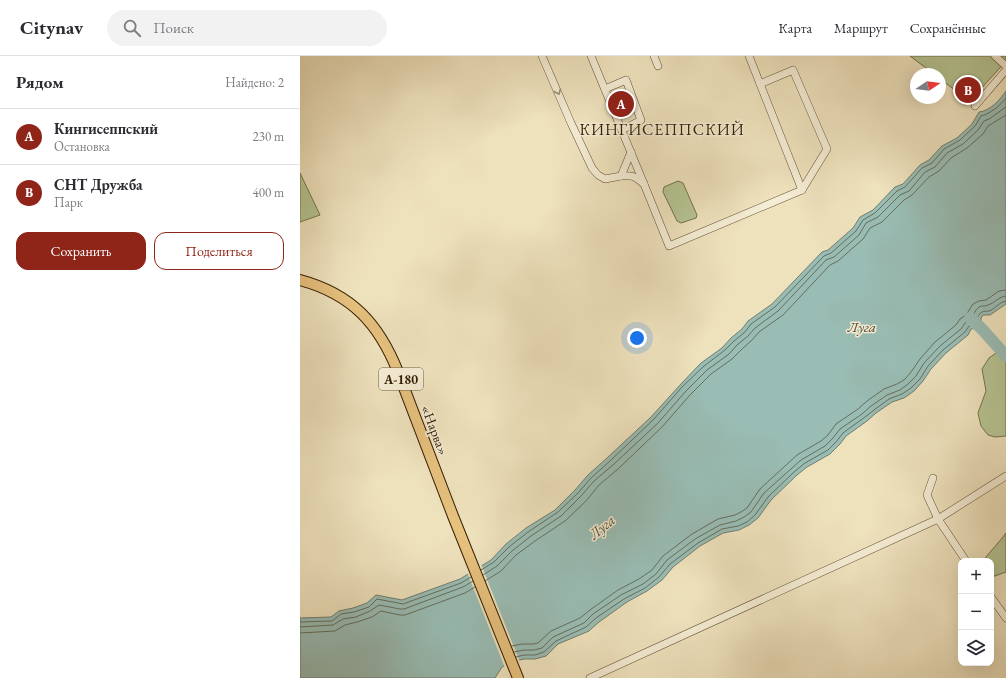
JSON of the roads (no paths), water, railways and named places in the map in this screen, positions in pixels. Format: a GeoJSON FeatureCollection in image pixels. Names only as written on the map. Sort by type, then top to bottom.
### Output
{"type":"FeatureCollection","features":[{"type":"Feature","properties":{"kind":"highway","name":"«Нарва»"},"geometry":{"type":"LineString","coordinates":[[300,280],[326,288],[350,303],[372,324],[380,334],[392,356],[453,516],[518,678]]}},
{"type":"Feature","properties":{"kind":"street"},"geometry":{"type":"LineString","coordinates":[[542,56],[592,168],[598,175],[605,179],[632,175],[644,184]]}},
{"type":"Feature","properties":{"kind":"street"},"geometry":{"type":"LineString","coordinates":[[591,56],[668,246],[802,190],[827,149],[794,70],[760,84]]}},
{"type":"Feature","properties":{"kind":"street"},"geometry":{"type":"LineString","coordinates":[[654,56],[658,66]]}},
{"type":"Feature","properties":{"kind":"street"},"geometry":{"type":"LineString","coordinates":[[749,56],[802,190]]}},
{"type":"Feature","properties":{"kind":"street"},"geometry":{"type":"LineString","coordinates":[[995,56],[1006,66]]}},
{"type":"Feature","properties":{"kind":"street"},"geometry":{"type":"LineString","coordinates":[[975,106],[1006,70]]}},
{"type":"Feature","properties":{"kind":"street"},"geometry":{"type":"LineString","coordinates":[[605,89],[626,80],[641,120],[622,130]]}},
{"type":"Feature","properties":{"kind":"street"},"geometry":{"type":"LineString","coordinates":[[621,176],[630,152]]}},
{"type":"Feature","properties":{"kind":"street"},"geometry":{"type":"LineString","coordinates":[[590,678],[938,518],[1006,476]]}},
{"type":"Feature","properties":{"kind":"street"},"geometry":{"type":"LineString","coordinates":[[933,478],[927,495],[938,518],[964,558]]}},
{"type":"Feature","properties":{"kind":"street"},"geometry":{"type":"LineString","coordinates":[[994,601],[1006,618]]}},
{"type":"Feature","properties":{"kind":"water","name":"Луга"},"geometry":{"type":"Polygon","coordinates":[[[1006,91],[1006,304],[990,315],[983,315],[981,318],[982,329],[971,329],[968,335],[946,353],[931,369],[914,391],[904,398],[892,402],[876,413],[846,436],[830,454],[807,467],[797,475],[771,500],[758,518],[749,525],[739,530],[723,533],[700,546],[673,567],[662,580],[647,591],[627,602],[589,631],[558,644],[546,656],[511,662],[502,667],[495,678],[300,678],[300,618],[331,617],[339,611],[367,603],[376,595],[402,600],[460,579],[491,560],[506,544],[526,528],[555,510],[588,475],[651,417],[701,363],[722,348],[742,329],[748,321],[772,304],[822,252],[828,250],[853,228],[860,217],[873,210],[895,187],[903,184],[920,165],[929,160],[942,146],[957,138],[972,124],[979,112],[987,110],[991,107],[1006,91]]]}},
{"type":"Feature","properties":{"kind":"waterway"},"geometry":{"type":"LineString","coordinates":[[970,318],[1006,356]]}},
{"type":"Feature","properties":{"kind":"place","name":"СНТ Дружба"},"geometry":{"type":"Point","coordinates":[968,90]}},
{"type":"Feature","properties":{"kind":"place","name":"Кингисеппский"},"geometry":{"type":"Point","coordinates":[621,104]}},
{"type":"Feature","properties":{"kind":"district","name":"КИНГИСЕППСКИЙ"},"geometry":{"type":"Point","coordinates":[662,129]}}]}
